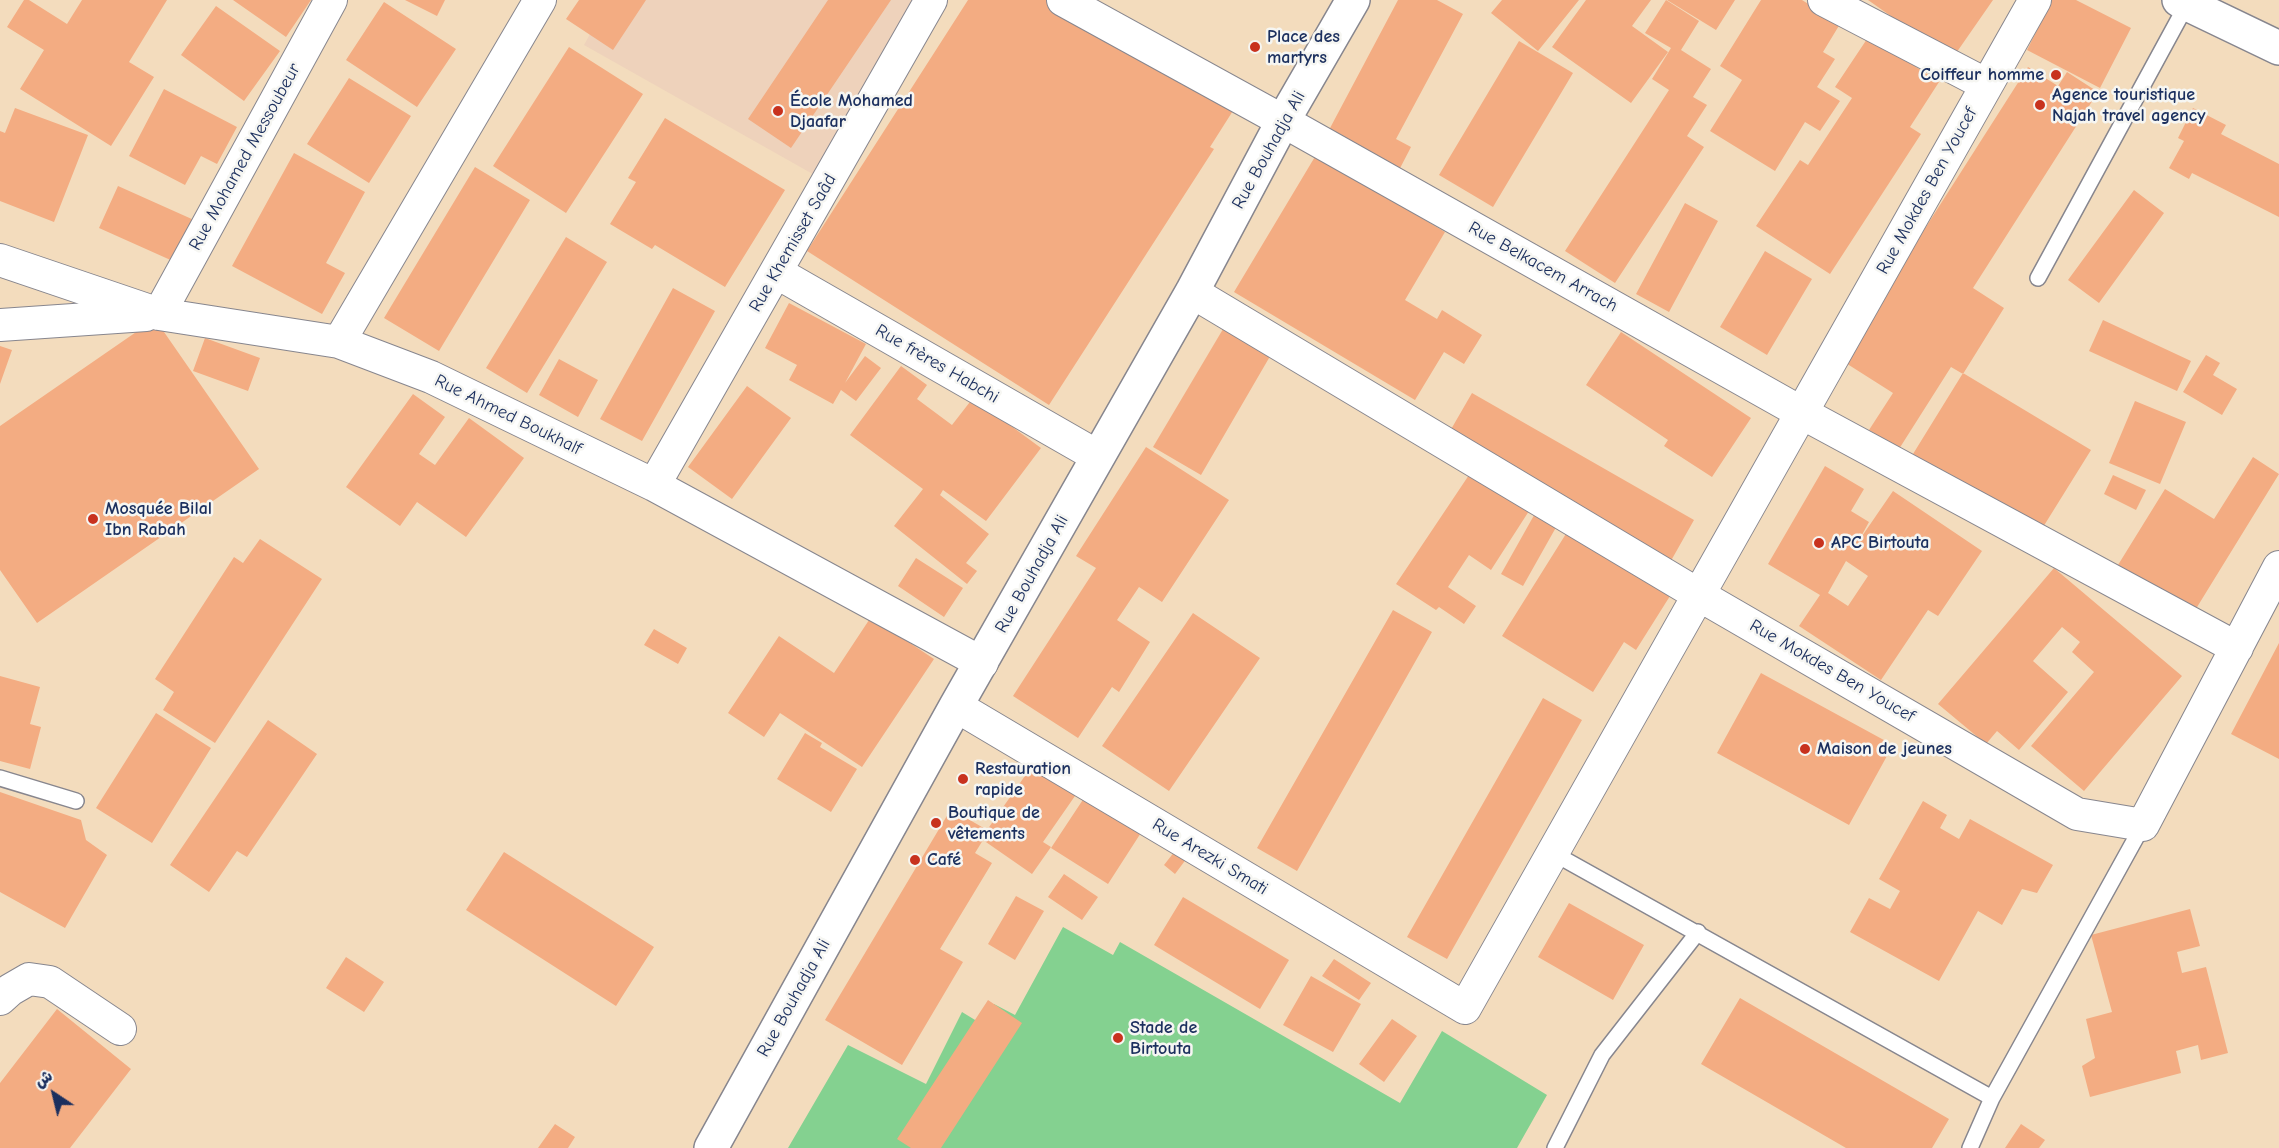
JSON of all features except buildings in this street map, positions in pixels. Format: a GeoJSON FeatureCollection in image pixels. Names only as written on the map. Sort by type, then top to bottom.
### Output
{"type":"FeatureCollection","features":[{"type":"Feature","properties":{"kind":"main road","name":"Rue Bouhadja Ali"},"geometry":{"type":"LineString","coordinates":[[711,1148],[956,706],[1192,292],[1283,121],[1353,0]]}},
{"type":"Feature","properties":{"kind":"main road"},"geometry":{"type":"LineString","coordinates":[[2183,2],[2279,48]]}},
{"type":"Feature","properties":{"kind":"street","name":"Rue Mohamed Messoubeur"},"geometry":{"type":"LineString","coordinates":[[159,314],[331,0]]}},
{"type":"Feature","properties":{"kind":"street"},"geometry":{"type":"LineString","coordinates":[[339,342],[540,0]]}},
{"type":"Feature","properties":{"kind":"street","name":"Rue Khemisset Saâd"},"geometry":{"type":"LineString","coordinates":[[654,485],[931,0]]}},
{"type":"Feature","properties":{"kind":"street","name":"Rue Belkacem Arrach"},"geometry":{"type":"LineString","coordinates":[[1063,0],[1802,413]]}},
{"type":"Feature","properties":{"kind":"street"},"geometry":{"type":"LineString","coordinates":[[1824,0],[1987,84]]}},
{"type":"Feature","properties":{"kind":"street","name":"Rue Mokdes Ben Youcef"},"geometry":{"type":"LineString","coordinates":[[1465,1008],[2035,0]]}},
{"type":"Feature","properties":{"kind":"street","name":"Rue Ahmed Boukhalf"},"geometry":{"type":"LineString","coordinates":[[0,260],[159,314],[339,342],[431,377],[654,485],[982,663]]}},
{"type":"Feature","properties":{"kind":"street","name":"Rue frères Habchi"},"geometry":{"type":"LineString","coordinates":[[776,272],[1097,456]]}},
{"type":"Feature","properties":{"kind":"street"},"geometry":{"type":"LineString","coordinates":[[1192,292],[1699,595]]}},
{"type":"Feature","properties":{"kind":"street"},"geometry":{"type":"LineString","coordinates":[[0,325],[159,314]]}},
{"type":"Feature","properties":{"kind":"street"},"geometry":{"type":"LineString","coordinates":[[1802,413],[2236,648]]}},
{"type":"Feature","properties":{"kind":"street"},"geometry":{"type":"LineString","coordinates":[[2142,825],[2279,567]]}},
{"type":"Feature","properties":{"kind":"street","name":"Rue Mokdes Ben Youcef"},"geometry":{"type":"LineString","coordinates":[[1699,595],[2077,814],[2142,825]]}},
{"type":"Feature","properties":{"kind":"street","name":"Rue Arezki Smati"},"geometry":{"type":"LineString","coordinates":[[956,706],[1465,1008]]}},
{"type":"Feature","properties":{"kind":"street"},"geometry":{"type":"LineString","coordinates":[[0,999],[29,979],[50,982],[120,1029]]}},
{"type":"Feature","properties":{"kind":"lane"},"geometry":{"type":"LineString","coordinates":[[2038,278],[2183,2]]}},
{"type":"Feature","properties":{"kind":"lane"},"geometry":{"type":"LineString","coordinates":[[0,778],[76,801]]}},
{"type":"Feature","properties":{"kind":"lane"},"geometry":{"type":"LineString","coordinates":[[1970,1148],[1992,1098],[2142,825]]}},
{"type":"Feature","properties":{"kind":"lane"},"geometry":{"type":"LineString","coordinates":[[1553,853],[1992,1098]]}},
{"type":"Feature","properties":{"kind":"lane"},"geometry":{"type":"LineString","coordinates":[[1555,1148],[1602,1055],[1698,932]]}},
{"type":"Feature","properties":{"kind":"shaded area","name":"École Mohamed Djaafar"},"geometry":{"type":"Polygon","coordinates":[[[609,0],[918,0],[818,177],[584,45],[609,0]]]}},
{"type":"Feature","properties":{"kind":"green space","name":"Stade de Birtouta"},"geometry":{"type":"Polygon","coordinates":[[[1063,927],[1113,955],[1120,942],[1400,1103],[1442,1031],[1547,1095],[1517,1148],[788,1148],[848,1045],[926,1084],[962,1012],[980,1023],[994,1004],[1015,1015],[1063,927]]]}},
{"type":"Feature","properties":{"kind":"place","name":"Place des martyrs"},"geometry":{"type":"Point","coordinates":[1255,47]}},
{"type":"Feature","properties":{"kind":"place","name":"Coiffeur homme"},"geometry":{"type":"Point","coordinates":[2056,75]}},
{"type":"Feature","properties":{"kind":"place","name":"Agence touristique Najah travel agency"},"geometry":{"type":"Point","coordinates":[2040,105]}},
{"type":"Feature","properties":{"kind":"place","name":"École Mohamed Djaafar"},"geometry":{"type":"Point","coordinates":[778,111]}},
{"type":"Feature","properties":{"kind":"place","name":"Mosquée Bilal Ibn Rabah"},"geometry":{"type":"Point","coordinates":[93,519]}},
{"type":"Feature","properties":{"kind":"place","name":"APC Birtouta"},"geometry":{"type":"Point","coordinates":[1819,543]}},
{"type":"Feature","properties":{"kind":"place","name":"Maison de jeunes"},"geometry":{"type":"Point","coordinates":[1805,749]}},
{"type":"Feature","properties":{"kind":"place","name":"Restauration rapide"},"geometry":{"type":"Point","coordinates":[963,779]}},
{"type":"Feature","properties":{"kind":"place","name":"Boutique de vêtements"},"geometry":{"type":"Point","coordinates":[936,823]}},
{"type":"Feature","properties":{"kind":"place","name":"Café"},"geometry":{"type":"Point","coordinates":[915,860]}},
{"type":"Feature","properties":{"kind":"place","name":"Stade de Birtouta"},"geometry":{"type":"Point","coordinates":[1118,1038]}}]}
